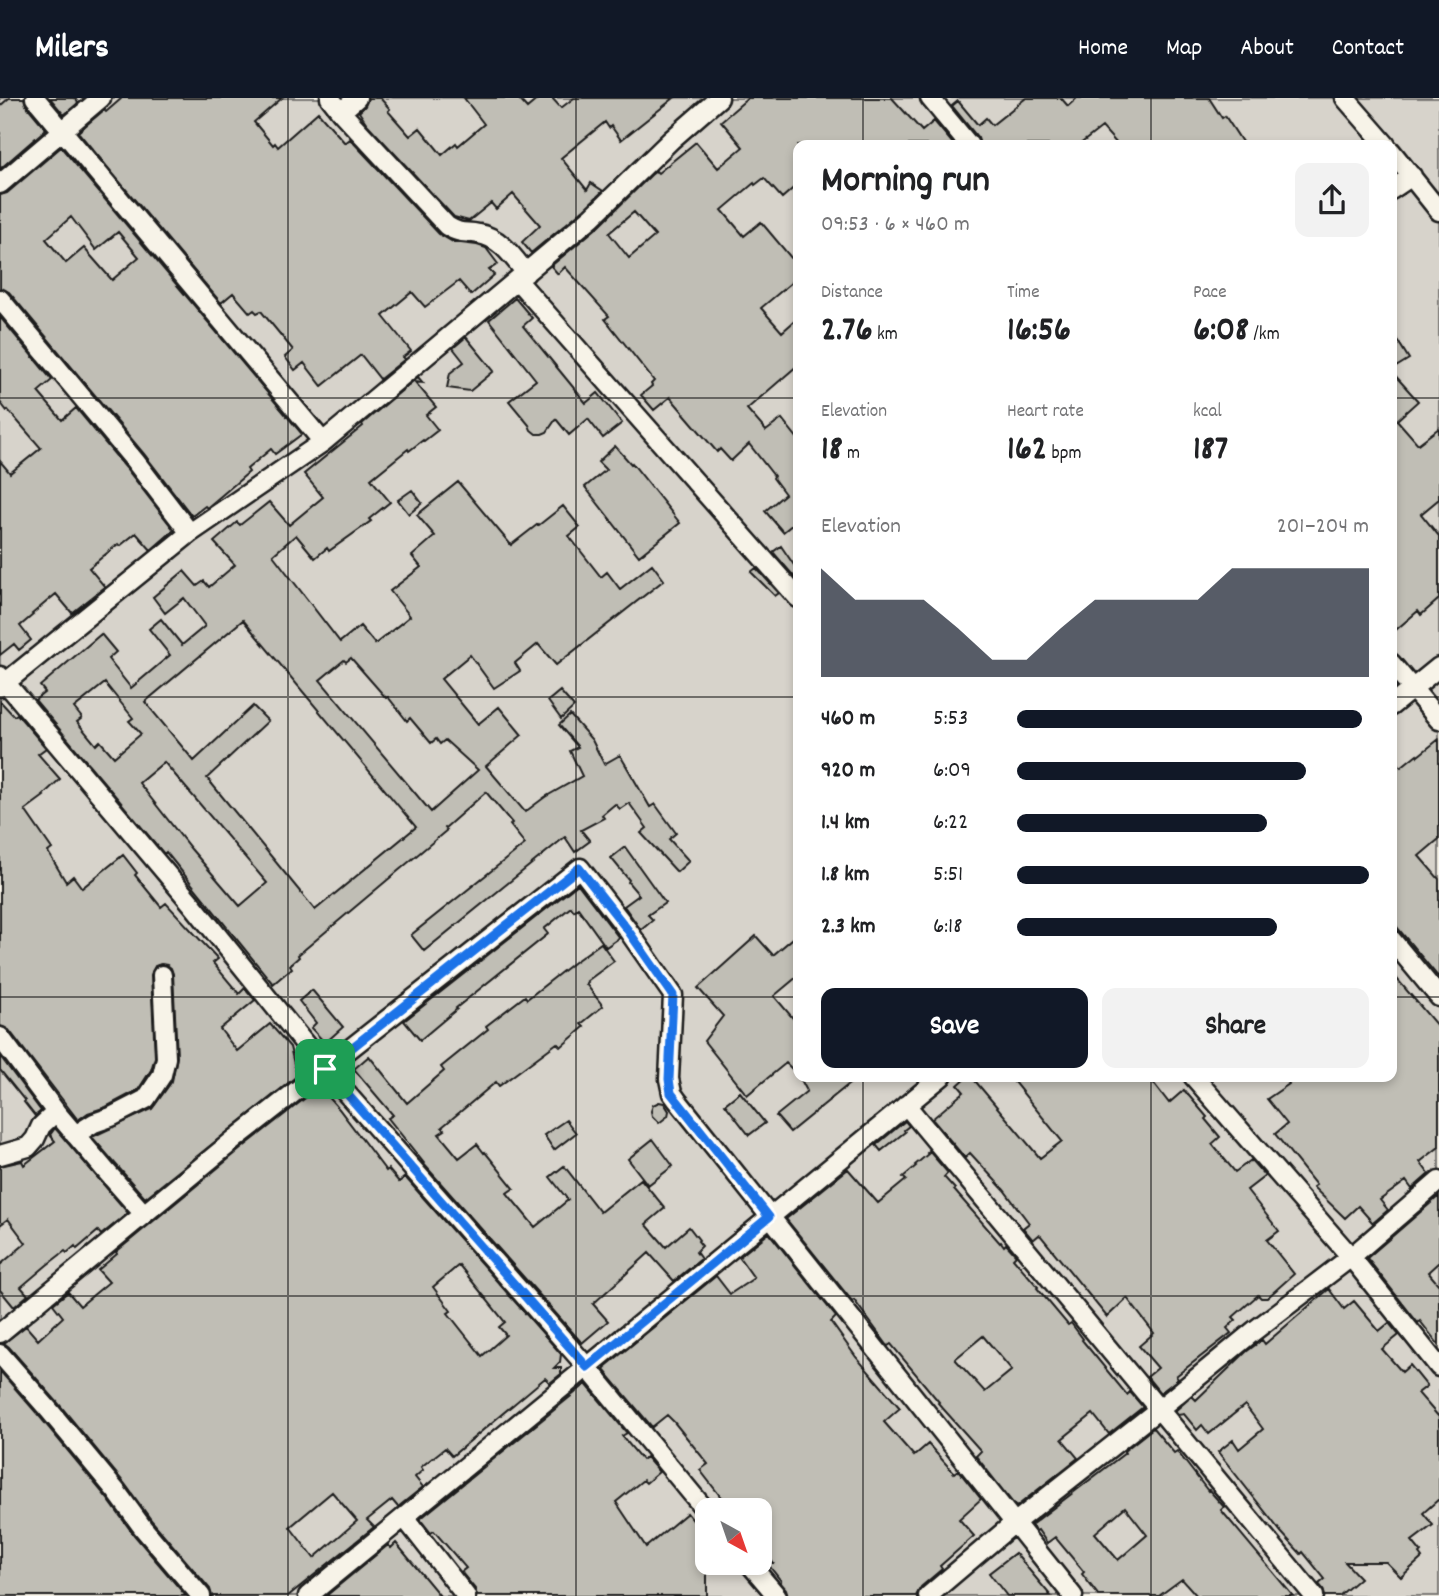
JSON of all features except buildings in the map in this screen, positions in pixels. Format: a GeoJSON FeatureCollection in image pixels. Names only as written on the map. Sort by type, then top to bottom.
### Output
{"type":"FeatureCollection","features":[{"type":"Feature","properties":{"kind":"street"},"geometry":{"type":"LineString","coordinates":[[35,98],[323,442]]}},
{"type":"Feature","properties":{"kind":"street"},"geometry":{"type":"LineString","coordinates":[[0,184],[101,98]]}},
{"type":"Feature","properties":{"kind":"street"},"geometry":{"type":"LineString","coordinates":[[357,98],[335,105],[447,226],[463,233],[481,234],[502,244],[522,277],[793,592]]}},
{"type":"Feature","properties":{"kind":"street"},"geometry":{"type":"LineString","coordinates":[[695,1498],[587,1367],[325,1069],[192,904],[2,682],[190,533],[323,442],[592,217],[671,140],[719,98]]}},
{"type":"Feature","properties":{"kind":"street"},"geometry":{"type":"LineString","coordinates":[[930,98],[965,140]]}},
{"type":"Feature","properties":{"kind":"street"},"geometry":{"type":"LineString","coordinates":[[1345,98],[1382,140]]}},
{"type":"Feature","properties":{"kind":"street"},"geometry":{"type":"LineString","coordinates":[[1397,158],[1439,211]]}},
{"type":"Feature","properties":{"kind":"street"},"geometry":{"type":"LineString","coordinates":[[1397,186],[1412,176]]}},
{"type":"Feature","properties":{"kind":"street"},"geometry":{"type":"LineString","coordinates":[[0,299],[135,461],[190,533]]}},
{"type":"Feature","properties":{"kind":"street"},"geometry":{"type":"LineString","coordinates":[[1397,701],[1439,667]]}},
{"type":"Feature","properties":{"kind":"street"},"geometry":{"type":"LineString","coordinates":[[1397,670],[1439,720]]}},
{"type":"Feature","properties":{"kind":"street"},"geometry":{"type":"LineString","coordinates":[[0,1332],[235,1139],[579,868],[627,929],[673,995],[669,1079],[671,1093],[1073,1596]]}},
{"type":"Feature","properties":{"kind":"street"},"geometry":{"type":"LineString","coordinates":[[1397,946],[1439,996]]}},
{"type":"Feature","properties":{"kind":"street"},"geometry":{"type":"LineString","coordinates":[[75,1135],[94,1123],[146,1099],[162,1075],[166,1058],[162,975]]}},
{"type":"Feature","properties":{"kind":"street"},"geometry":{"type":"LineString","coordinates":[[0,1037],[56,1112],[144,1214]]}},
{"type":"Feature","properties":{"kind":"street"},"geometry":{"type":"LineString","coordinates":[[308,1596],[935,1082]]}},
{"type":"Feature","properties":{"kind":"street"},"geometry":{"type":"LineString","coordinates":[[1198,1082],[1351,1256],[1439,1367]]}},
{"type":"Feature","properties":{"kind":"street"},"geometry":{"type":"LineString","coordinates":[[906,1105],[1314,1596]]}},
{"type":"Feature","properties":{"kind":"street"},"geometry":{"type":"LineString","coordinates":[[0,1155],[28,1147],[41,1126],[56,1112]]}},
{"type":"Feature","properties":{"kind":"street"},"geometry":{"type":"LineString","coordinates":[[928,1596],[1013,1524],[1351,1256],[1439,1181]]}},
{"type":"Feature","properties":{"kind":"street"},"geometry":{"type":"LineString","coordinates":[[0,1354],[201,1596]]}},
{"type":"Feature","properties":{"kind":"street"},"geometry":{"type":"LineString","coordinates":[[404,1517],[466,1596]]}},
{"type":"Feature","properties":{"kind":"street"},"geometry":{"type":"LineString","coordinates":[[759,1575],[776,1596]]}},
{"type":"Feature","properties":{"kind":"shaded area"},"geometry":{"type":"Polygon","coordinates":[[[0,98],[1439,98],[1439,1596],[0,1596],[0,98]]]}},
{"type":"Feature","properties":{"kind":"route"},"geometry":{"type":"LineString","coordinates":[[579,868],[627,929],[673,995],[669,1079],[671,1093],[769,1217],[587,1367],[325,1069],[579,868]]}}]}
